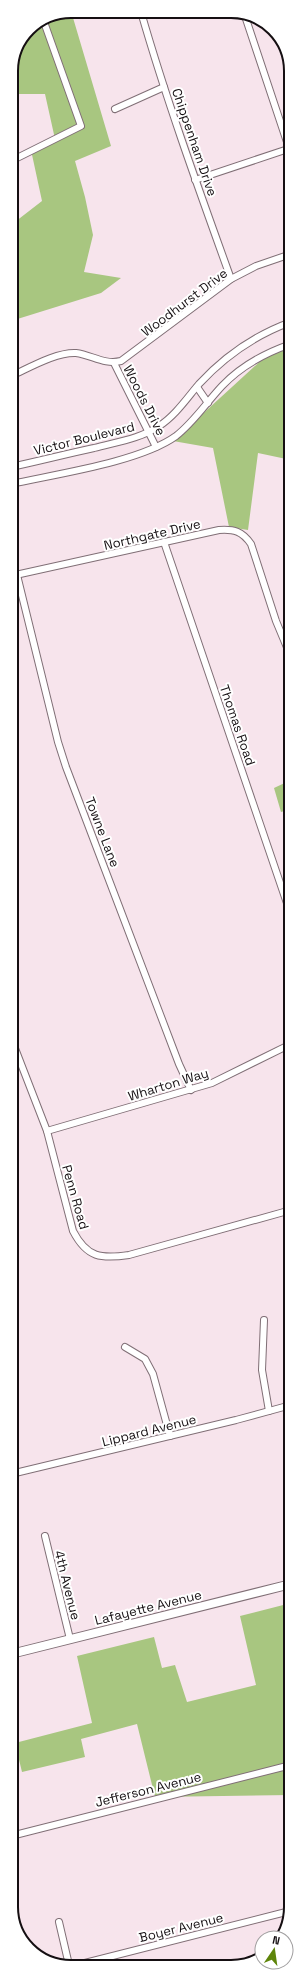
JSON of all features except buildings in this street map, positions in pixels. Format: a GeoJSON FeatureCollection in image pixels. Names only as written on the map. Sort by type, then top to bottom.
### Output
{"type":"FeatureCollection","features":[{"type":"Feature","properties":{"kind":"street","name":"Chippenham Drive"},"geometry":{"type":"LineString","coordinates":[[143,18],[164,88],[195,180],[231,279]]}},
{"type":"Feature","properties":{"kind":"street"},"geometry":{"type":"LineString","coordinates":[[247,21],[284,130]]}},
{"type":"Feature","properties":{"kind":"street"},"geometry":{"type":"LineString","coordinates":[[18,158],[81,126],[45,25]]}},
{"type":"Feature","properties":{"kind":"street"},"geometry":{"type":"LineString","coordinates":[[115,109],[164,88]]}},
{"type":"Feature","properties":{"kind":"street"},"geometry":{"type":"LineString","coordinates":[[195,180],[284,150]]}},
{"type":"Feature","properties":{"kind":"street","name":"Woodhurst Drive"},"geometry":{"type":"LineString","coordinates":[[114,363],[131,355],[231,279],[256,266],[284,256]]}},
{"type":"Feature","properties":{"kind":"street","name":"Victor Boulevard"},"geometry":{"type":"LineString","coordinates":[[18,466],[126,440],[149,432],[160,426],[170,417],[210,372],[242,346],[265,333],[284,325]]}},
{"type":"Feature","properties":{"kind":"street"},"geometry":{"type":"LineString","coordinates":[[18,482],[106,463],[156,447],[176,436],[236,373],[263,356],[284,347]]}},
{"type":"Feature","properties":{"kind":"street"},"geometry":{"type":"LineString","coordinates":[[18,373],[65,354],[84,355],[105,362],[114,363]]}},
{"type":"Feature","properties":{"kind":"street","name":"Woods Drive"},"geometry":{"type":"LineString","coordinates":[[114,363],[156,447]]}},
{"type":"Feature","properties":{"kind":"street"},"geometry":{"type":"LineString","coordinates":[[197,387],[208,403]]}},
{"type":"Feature","properties":{"kind":"street","name":"Northgate Drive"},"geometry":{"type":"LineString","coordinates":[[18,575],[218,530],[238,531],[245,536],[251,544],[276,621],[284,640]]}},
{"type":"Feature","properties":{"kind":"street","name":"Thomas Road"},"geometry":{"type":"LineString","coordinates":[[164,542],[284,894]]}},
{"type":"Feature","properties":{"kind":"street","name":"Towne Lane"},"geometry":{"type":"LineString","coordinates":[[18,591],[66,767],[176,1056],[191,1090]]}},
{"type":"Feature","properties":{"kind":"street","name":"Wharton Way"},"geometry":{"type":"LineString","coordinates":[[47,1131],[212,1083],[284,1047]]}},
{"type":"Feature","properties":{"kind":"street","name":"Penn Road"},"geometry":{"type":"LineString","coordinates":[[18,1056],[47,1131],[74,1231],[79,1242],[91,1254],[113,1258],[129,1255],[284,1212]]}},
{"type":"Feature","properties":{"kind":"street"},"geometry":{"type":"LineString","coordinates":[[264,1320],[262,1370],[269,1411]]}},
{"type":"Feature","properties":{"kind":"street"},"geometry":{"type":"LineString","coordinates":[[125,1347],[144,1359],[153,1374],[170,1436]]}},
{"type":"Feature","properties":{"kind":"street","name":"Lippard Avenue"},"geometry":{"type":"LineString","coordinates":[[18,1472],[284,1407]]}},
{"type":"Feature","properties":{"kind":"street","name":"4th Avenue"},"geometry":{"type":"LineString","coordinates":[[45,1536],[70,1639]]}},
{"type":"Feature","properties":{"kind":"street","name":"Lafayette Avenue"},"geometry":{"type":"LineString","coordinates":[[18,1652],[284,1586]]}},
{"type":"Feature","properties":{"kind":"street","name":"Jefferson Avenue"},"geometry":{"type":"LineString","coordinates":[[18,1834],[284,1766]]}},
{"type":"Feature","properties":{"kind":"street","name":"Boyer Avenue"},"geometry":{"type":"LineString","coordinates":[[97,1960],[283,1913]]}},
{"type":"Feature","properties":{"kind":"street"},"geometry":{"type":"LineString","coordinates":[[59,1922],[68,1960]]}},
{"type":"Feature","properties":{"kind":"green space"},"geometry":{"type":"Polygon","coordinates":[[[73,18],[111,146],[75,161],[85,197],[93,235],[84,272],[121,278],[101,293],[18,319],[18,220],[42,201],[31,150],[55,139],[45,94],[18,94],[18,71],[22,51],[27,42],[42,27],[61,19],[73,18]]]}},
{"type":"Feature","properties":{"kind":"green space"},"geometry":{"type":"Polygon","coordinates":[[[284,349],[284,459],[258,453],[248,530],[229,527],[213,448],[173,441],[267,355],[284,349]]]}},
{"type":"Feature","properties":{"kind":"green space"},"geometry":{"type":"Polygon","coordinates":[[[284,783],[284,811],[281,812],[274,788],[284,783]]]}},
{"type":"Feature","properties":{"kind":"green space"},"geometry":{"type":"Polygon","coordinates":[[[284,1605],[284,1795],[155,1797],[137,1724],[81,1739],[85,1757],[22,1772],[18,1755],[18,1742],[92,1723],[77,1656],[154,1637],[162,1668],[175,1665],[187,1702],[256,1685],[240,1616],[284,1605]]]}}]}
